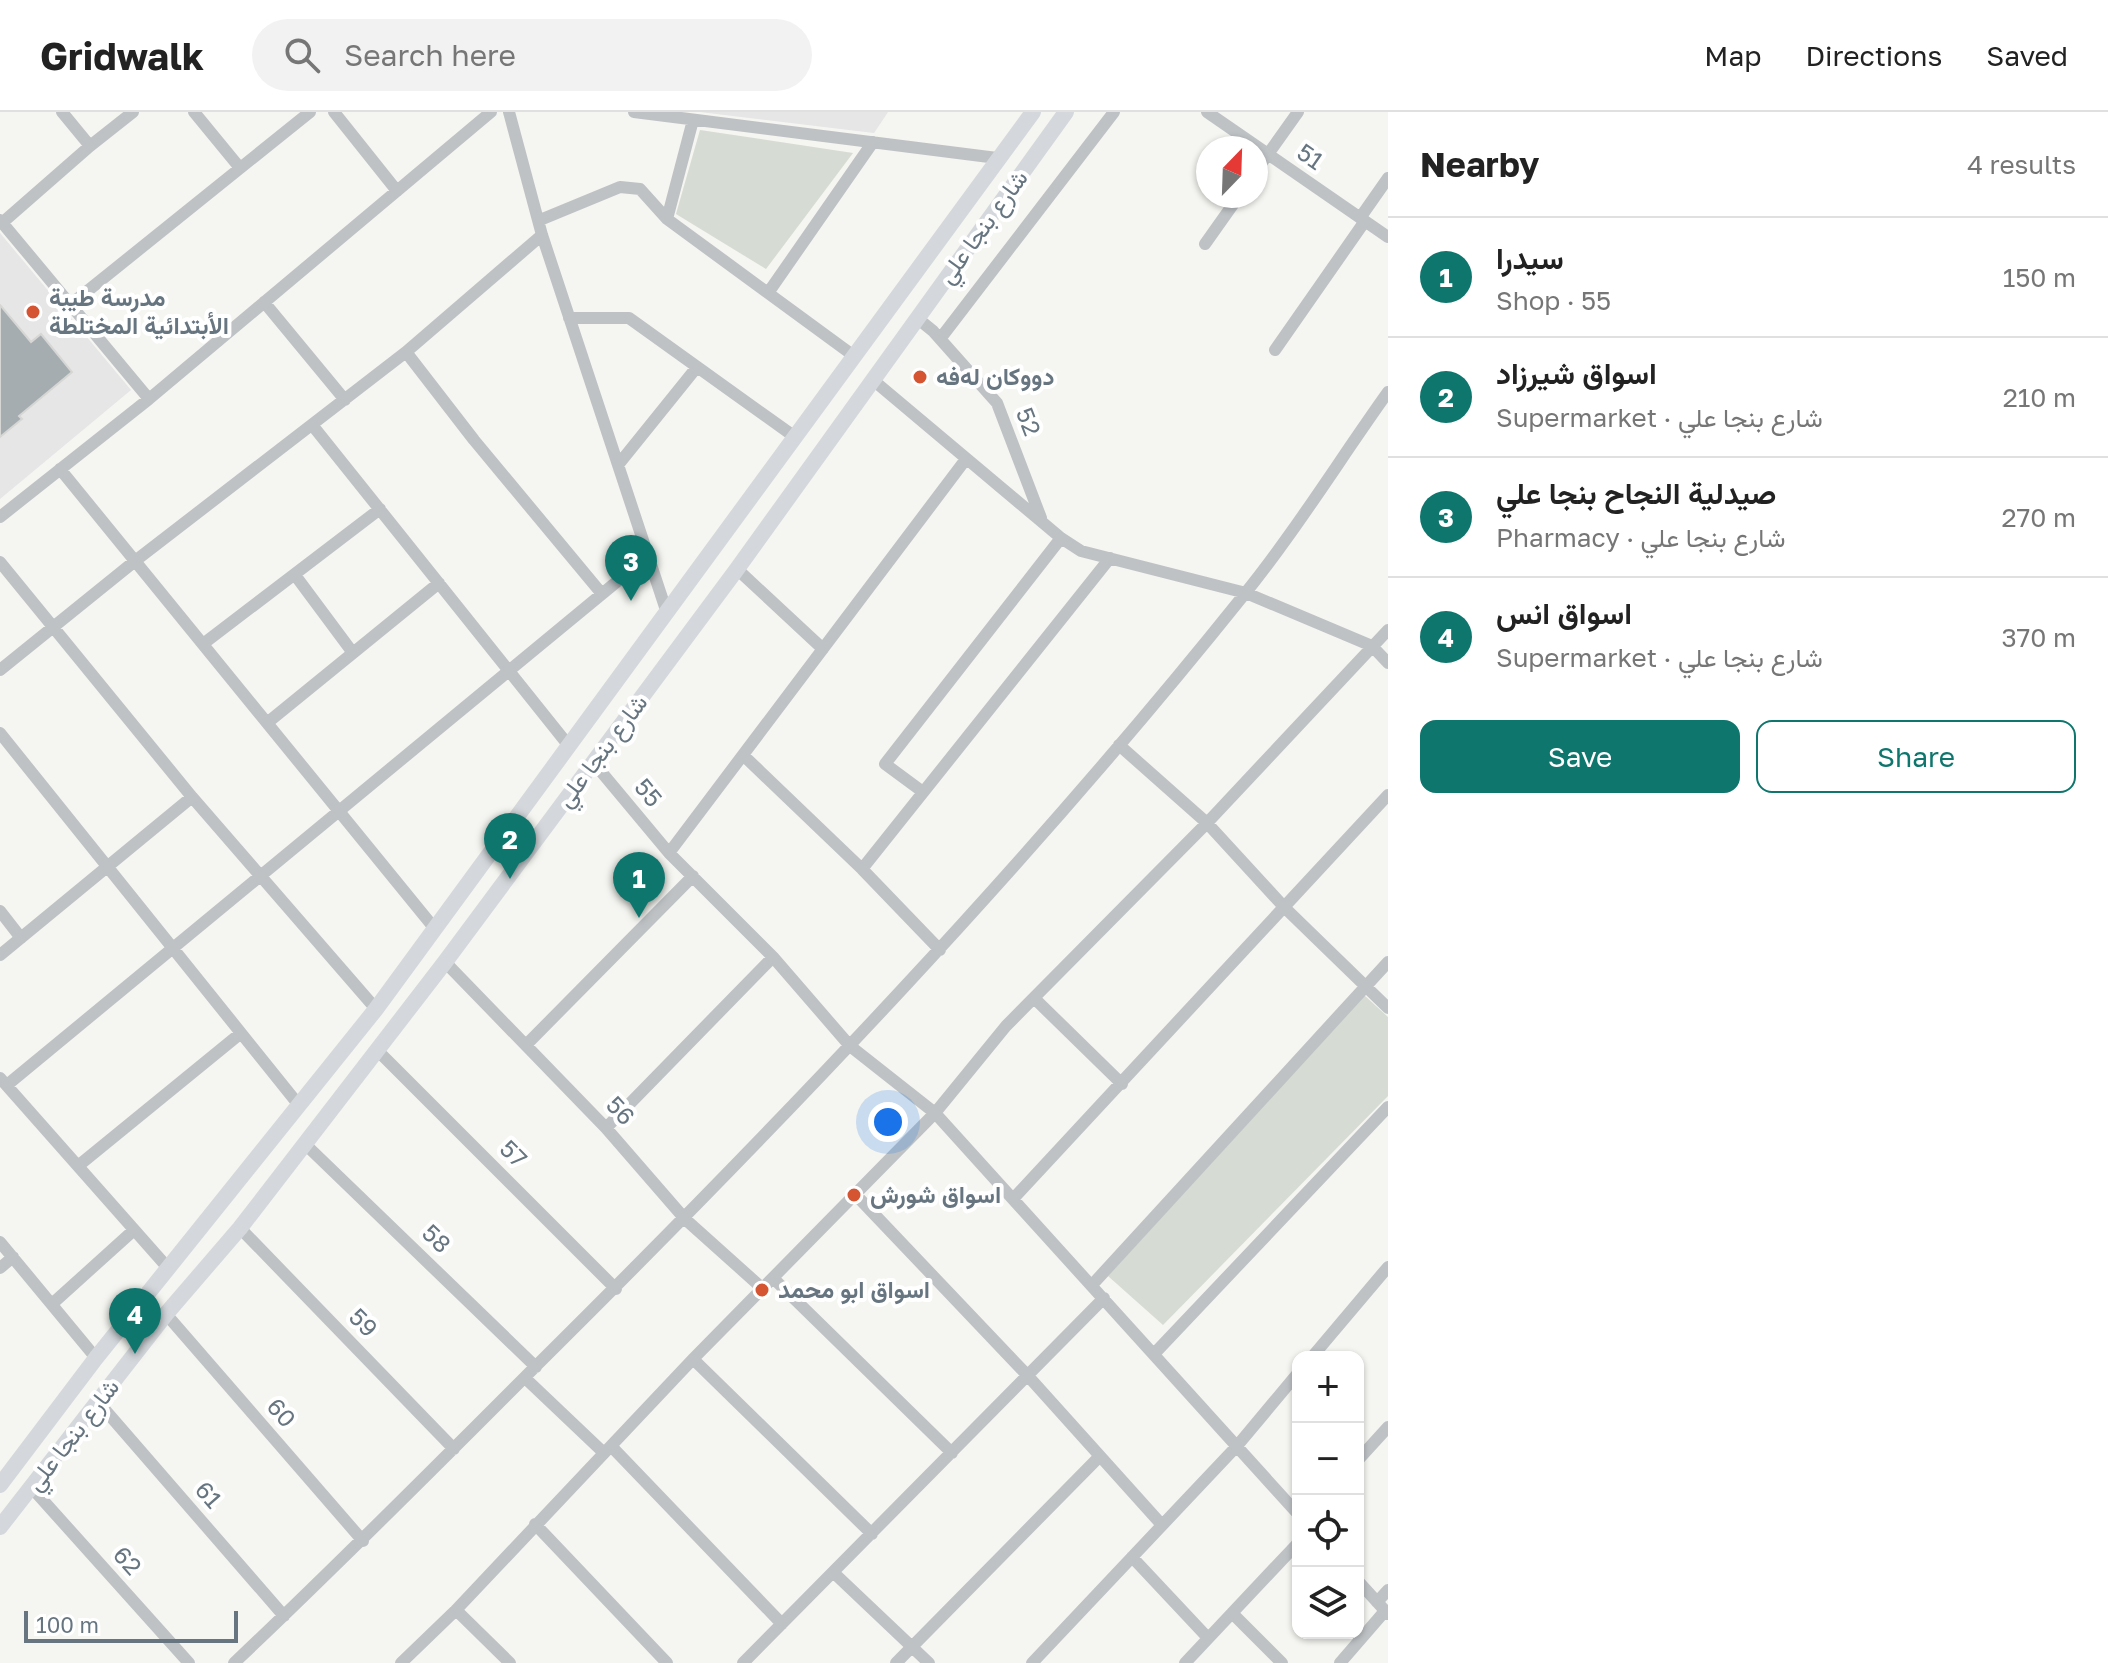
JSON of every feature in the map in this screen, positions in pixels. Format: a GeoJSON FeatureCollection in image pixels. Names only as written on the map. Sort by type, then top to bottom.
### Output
{"type":"FeatureCollection","features":[{"type":"Feature","properties":{"kind":"main road","name":"شارع بنجا علي"},"geometry":{"type":"LineString","coordinates":[[0,1485],[96,1358],[376,1009],[1033,112]]}},
{"type":"Feature","properties":{"kind":"main road","name":"شارع بنجا علي"},"geometry":{"type":"LineString","coordinates":[[0,1527],[166,1314],[240,1228],[445,962],[737,569],[1061,114]]}},
{"type":"Feature","properties":{"kind":"main road"},"geometry":{"type":"LineString","coordinates":[[529,800],[553,817]]}},
{"type":"Feature","properties":{"kind":"street"},"geometry":{"type":"LineString","coordinates":[[62,112],[90,146]]}},
{"type":"Feature","properties":{"kind":"street"},"geometry":{"type":"LineString","coordinates":[[133,112],[1,222],[149,399]]}},
{"type":"Feature","properties":{"kind":"street"},"geometry":{"type":"LineString","coordinates":[[194,112],[240,168]]}},
{"type":"Feature","properties":{"kind":"street"},"geometry":{"type":"LineString","coordinates":[[70,305],[310,112]]}},
{"type":"Feature","properties":{"kind":"street"},"geometry":{"type":"LineString","coordinates":[[334,112],[397,191]]}},
{"type":"Feature","properties":{"kind":"street"},"geometry":{"type":"LineString","coordinates":[[0,517],[149,399],[491,112]]}},
{"type":"Feature","properties":{"kind":"street"},"geometry":{"type":"LineString","coordinates":[[509,112],[542,235],[667,613]]}},
{"type":"Feature","properties":{"kind":"street"},"geometry":{"type":"LineString","coordinates":[[634,112],[997,158]]}},
{"type":"Feature","properties":{"kind":"street"},"geometry":{"type":"LineString","coordinates":[[940,339],[1114,112]]}},
{"type":"Feature","properties":{"kind":"street","name":"51"},"geometry":{"type":"LineString","coordinates":[[1207,112],[1242,136]]}},
{"type":"Feature","properties":{"kind":"street"},"geometry":{"type":"LineString","coordinates":[[1268,154],[1298,112]]}},
{"type":"Feature","properties":{"kind":"street"},"geometry":{"type":"LineString","coordinates":[[667,219],[693,120]]}},
{"type":"Feature","properties":{"kind":"street"},"geometry":{"type":"LineString","coordinates":[[768,293],[873,142]]}},
{"type":"Feature","properties":{"kind":"street","name":"51"},"geometry":{"type":"LineString","coordinates":[[1268,154],[1388,237]]}},
{"type":"Feature","properties":{"kind":"street"},"geometry":{"type":"LineString","coordinates":[[1275,350],[1388,178]]}},
{"type":"Feature","properties":{"kind":"street"},"geometry":{"type":"LineString","coordinates":[[540,220],[620,187],[640,189],[667,219],[854,356]]}},
{"type":"Feature","properties":{"kind":"street"},"geometry":{"type":"LineString","coordinates":[[1205,244],[1230,208]]}},
{"type":"Feature","properties":{"kind":"street"},"geometry":{"type":"LineString","coordinates":[[0,670],[135,561],[406,352],[542,235]]}},
{"type":"Feature","properties":{"kind":"street"},"geometry":{"type":"LineString","coordinates":[[264,302],[345,400]]}},
{"type":"Feature","properties":{"kind":"street"},"geometry":{"type":"LineString","coordinates":[[569,318],[629,318],[795,437]]}},
{"type":"Feature","properties":{"kind":"street","name":"52"},"geometry":{"type":"LineString","coordinates":[[917,318],[997,403],[1042,521]]}},
{"type":"Feature","properties":{"kind":"street"},"geometry":{"type":"LineString","coordinates":[[406,352],[474,440],[602,594]]}},
{"type":"Feature","properties":{"kind":"street"},"geometry":{"type":"LineString","coordinates":[[618,465],[697,367]]}},
{"type":"Feature","properties":{"kind":"street"},"geometry":{"type":"LineString","coordinates":[[873,380],[1061,538],[1081,551],[1246,593],[1372,646],[1388,663]]}},
{"type":"Feature","properties":{"kind":"street"},"geometry":{"type":"LineString","coordinates":[[234,1663],[363,1541],[616,1289],[940,950],[1119,745],[1246,593],[1388,392]]}},
{"type":"Feature","properties":{"kind":"street"},"geometry":{"type":"LineString","coordinates":[[313,426],[569,746]]}},
{"type":"Feature","properties":{"kind":"street"},"geometry":{"type":"LineString","coordinates":[[669,853],[966,459]]}},
{"type":"Feature","properties":{"kind":"street"},"geometry":{"type":"LineString","coordinates":[[60,469],[435,929]]}},
{"type":"Feature","properties":{"kind":"street"},"geometry":{"type":"LineString","coordinates":[[203,644],[380,509]]}},
{"type":"Feature","properties":{"kind":"street"},"geometry":{"type":"LineString","coordinates":[[923,792],[885,764],[1061,538]]}},
{"type":"Feature","properties":{"kind":"street"},"geometry":{"type":"LineString","coordinates":[[168,1268],[3,1082],[173,949],[648,556]]}},
{"type":"Feature","properties":{"kind":"street"},"geometry":{"type":"LineString","coordinates":[[862,869],[1110,558]]}},
{"type":"Feature","properties":{"kind":"street"},"geometry":{"type":"LineString","coordinates":[[0,562],[192,797],[376,1009]]}},
{"type":"Feature","properties":{"kind":"street"},"geometry":{"type":"LineString","coordinates":[[737,569],[823,649]]}},
{"type":"Feature","properties":{"kind":"street"},"geometry":{"type":"LineString","coordinates":[[295,575],[353,653]]}},
{"type":"Feature","properties":{"kind":"street"},"geometry":{"type":"LineString","coordinates":[[267,723],[439,583]]}},
{"type":"Feature","properties":{"kind":"street"},"geometry":{"type":"LineString","coordinates":[[401,1663],[456,1610],[693,1359],[935,1113],[1006,1026],[1207,823],[1388,630]]}},
{"type":"Feature","properties":{"kind":"street"},"geometry":{"type":"LineString","coordinates":[[0,733],[298,1104]]}},
{"type":"Feature","properties":{"kind":"street"},"geometry":{"type":"LineString","coordinates":[[1119,745],[1207,823],[1285,908],[1388,1008]]}},
{"type":"Feature","properties":{"kind":"street"},"geometry":{"type":"LineString","coordinates":[[743,755],[862,869],[940,950]]}},
{"type":"Feature","properties":{"kind":"street","name":"55"},"geometry":{"type":"LineString","coordinates":[[593,762],[669,853],[773,957],[850,1046],[935,1113],[1292,1507]]}},
{"type":"Feature","properties":{"kind":"street"},"geometry":{"type":"LineString","coordinates":[[1013,1199],[1388,795]]}},
{"type":"Feature","properties":{"kind":"street"},"geometry":{"type":"LineString","coordinates":[[0,955],[192,797]]}},
{"type":"Feature","properties":{"kind":"street"},"geometry":{"type":"LineString","coordinates":[[526,1045],[693,876]]}},
{"type":"Feature","properties":{"kind":"street"},"geometry":{"type":"LineString","coordinates":[[0,911],[21,938]]}},
{"type":"Feature","properties":{"kind":"street"},"geometry":{"type":"LineString","coordinates":[[606,1128],[773,957]]}},
{"type":"Feature","properties":{"kind":"street","name":"56"},"geometry":{"type":"LineString","coordinates":[[445,962],[606,1128],[685,1219],[762,1288]]}},
{"type":"Feature","properties":{"kind":"street"},"geometry":{"type":"LineString","coordinates":[[1092,1285],[1388,962]]}},
{"type":"Feature","properties":{"kind":"street"},"geometry":{"type":"LineString","coordinates":[[1034,998],[1122,1084]]}},
{"type":"Feature","properties":{"kind":"street"},"geometry":{"type":"LineString","coordinates":[[78,1166],[241,1033]]}},
{"type":"Feature","properties":{"kind":"street","name":"57"},"geometry":{"type":"LineString","coordinates":[[378,1051],[616,1289]]}},
{"type":"Feature","properties":{"kind":"street"},"geometry":{"type":"LineString","coordinates":[[1154,1354],[1388,1107]]}},
{"type":"Feature","properties":{"kind":"street","name":"58"},"geometry":{"type":"LineString","coordinates":[[305,1144],[536,1367]]}},
{"type":"Feature","properties":{"kind":"street"},"geometry":{"type":"LineString","coordinates":[[855,1194],[1028,1376],[1162,1525]]}},
{"type":"Feature","properties":{"kind":"street","name":"59"},"geometry":{"type":"LineString","coordinates":[[240,1228],[454,1449]]}},
{"type":"Feature","properties":{"kind":"street"},"geometry":{"type":"LineString","coordinates":[[52,1304],[134,1230]]}},
{"type":"Feature","properties":{"kind":"street"},"geometry":{"type":"LineString","coordinates":[[0,1242],[96,1358]]}},
{"type":"Feature","properties":{"kind":"street"},"geometry":{"type":"LineString","coordinates":[[0,1268],[13,1257]]}},
{"type":"Feature","properties":{"kind":"street"},"geometry":{"type":"LineString","coordinates":[[1317,1351],[1388,1267]]}},
{"type":"Feature","properties":{"kind":"street"},"geometry":{"type":"LineString","coordinates":[[773,1278],[952,1453]]}},
{"type":"Feature","properties":{"kind":"street"},"geometry":{"type":"LineString","coordinates":[[743,1663],[1104,1298]]}},
{"type":"Feature","properties":{"kind":"street","name":"60"},"geometry":{"type":"LineString","coordinates":[[166,1314],[363,1541]]}},
{"type":"Feature","properties":{"kind":"street"},"geometry":{"type":"LineString","coordinates":[[693,1359],[872,1534]]}},
{"type":"Feature","properties":{"kind":"street"},"geometry":{"type":"LineString","coordinates":[[525,1378],[608,1450],[782,1624]]}},
{"type":"Feature","properties":{"kind":"street"},"geometry":{"type":"LineString","coordinates":[[1032,1663],[1237,1446],[1292,1380]]}},
{"type":"Feature","properties":{"kind":"street","name":"61"},"geometry":{"type":"LineString","coordinates":[[99,1403],[284,1616]]}},
{"type":"Feature","properties":{"kind":"street"},"geometry":{"type":"LineString","coordinates":[[1364,1453],[1388,1427]]}},
{"type":"Feature","properties":{"kind":"street"},"geometry":{"type":"LineString","coordinates":[[896,1663],[1100,1456]]}},
{"type":"Feature","properties":{"kind":"street","name":"62"},"geometry":{"type":"LineString","coordinates":[[32,1488],[189,1663]]}},
{"type":"Feature","properties":{"kind":"street"},"geometry":{"type":"LineString","coordinates":[[535,1524],[667,1663]]}},
{"type":"Feature","properties":{"kind":"street"},"geometry":{"type":"LineString","coordinates":[[1185,1663],[1292,1549]]}},
{"type":"Feature","properties":{"kind":"street"},"geometry":{"type":"LineString","coordinates":[[1132,1557],[1208,1638]]}},
{"type":"Feature","properties":{"kind":"street"},"geometry":{"type":"LineString","coordinates":[[834,1573],[929,1663]]}},
{"type":"Feature","properties":{"kind":"street"},"geometry":{"type":"LineString","coordinates":[[1364,1588],[1383,1609]]}},
{"type":"Feature","properties":{"kind":"street"},"geometry":{"type":"LineString","coordinates":[[1340,1663],[1383,1609],[1388,1590]]}},
{"type":"Feature","properties":{"kind":"street"},"geometry":{"type":"LineString","coordinates":[[456,1610],[510,1663]]}},
{"type":"Feature","properties":{"kind":"street"},"geometry":{"type":"LineString","coordinates":[[1232,1613],[1282,1663]]}},
{"type":"Feature","properties":{"kind":"shaded area"},"geometry":{"type":"Polygon","coordinates":[[[700,112],[888,112],[874,133],[700,112]]]}},
{"type":"Feature","properties":{"kind":"shaded area"},"geometry":{"type":"Polygon","coordinates":[[[700,130],[853,153],[766,269],[676,214],[700,130]]]}},
{"type":"Feature","properties":{"kind":"shaded area","name":"مدرسة طيبة الأبتدائية المختلطة"},"geometry":{"type":"Polygon","coordinates":[[[0,233],[131,390],[0,499],[0,233]]]}},
{"type":"Feature","properties":{"kind":"shaded area"},"geometry":{"type":"Polygon","coordinates":[[[1364,995],[1388,1017],[1388,1096],[1163,1325],[1108,1276],[1364,995]]]}},
{"type":"Feature","properties":{"kind":"building"},"geometry":{"type":"Polygon","coordinates":[[[0,305],[31,342],[41,334],[72,372],[19,416],[22,419],[0,437],[0,305]]]}},
{"type":"Feature","properties":{"kind":"place","name":"مدرسة طيبة الأبتدائية المختلطة"},"geometry":{"type":"Point","coordinates":[33,312]}},
{"type":"Feature","properties":{"kind":"place","name":"دووكان لەفە"},"geometry":{"type":"Point","coordinates":[920,377]}},
{"type":"Feature","properties":{"kind":"place","name":"صيدلية النجاح بنجا علي"},"geometry":{"type":"Point","coordinates":[631,601]}},
{"type":"Feature","properties":{"kind":"place","name":"اسواق شيرزاد"},"geometry":{"type":"Point","coordinates":[510,879]}},
{"type":"Feature","properties":{"kind":"place","name":"سيدرا"},"geometry":{"type":"Point","coordinates":[639,918]}},
{"type":"Feature","properties":{"kind":"place","name":"اسواق شورش"},"geometry":{"type":"Point","coordinates":[854,1195]}},
{"type":"Feature","properties":{"kind":"place","name":"اسواق ابو محمد"},"geometry":{"type":"Point","coordinates":[762,1290]}},
{"type":"Feature","properties":{"kind":"place","name":"اسواق انس"},"geometry":{"type":"Point","coordinates":[135,1354]}}]}
